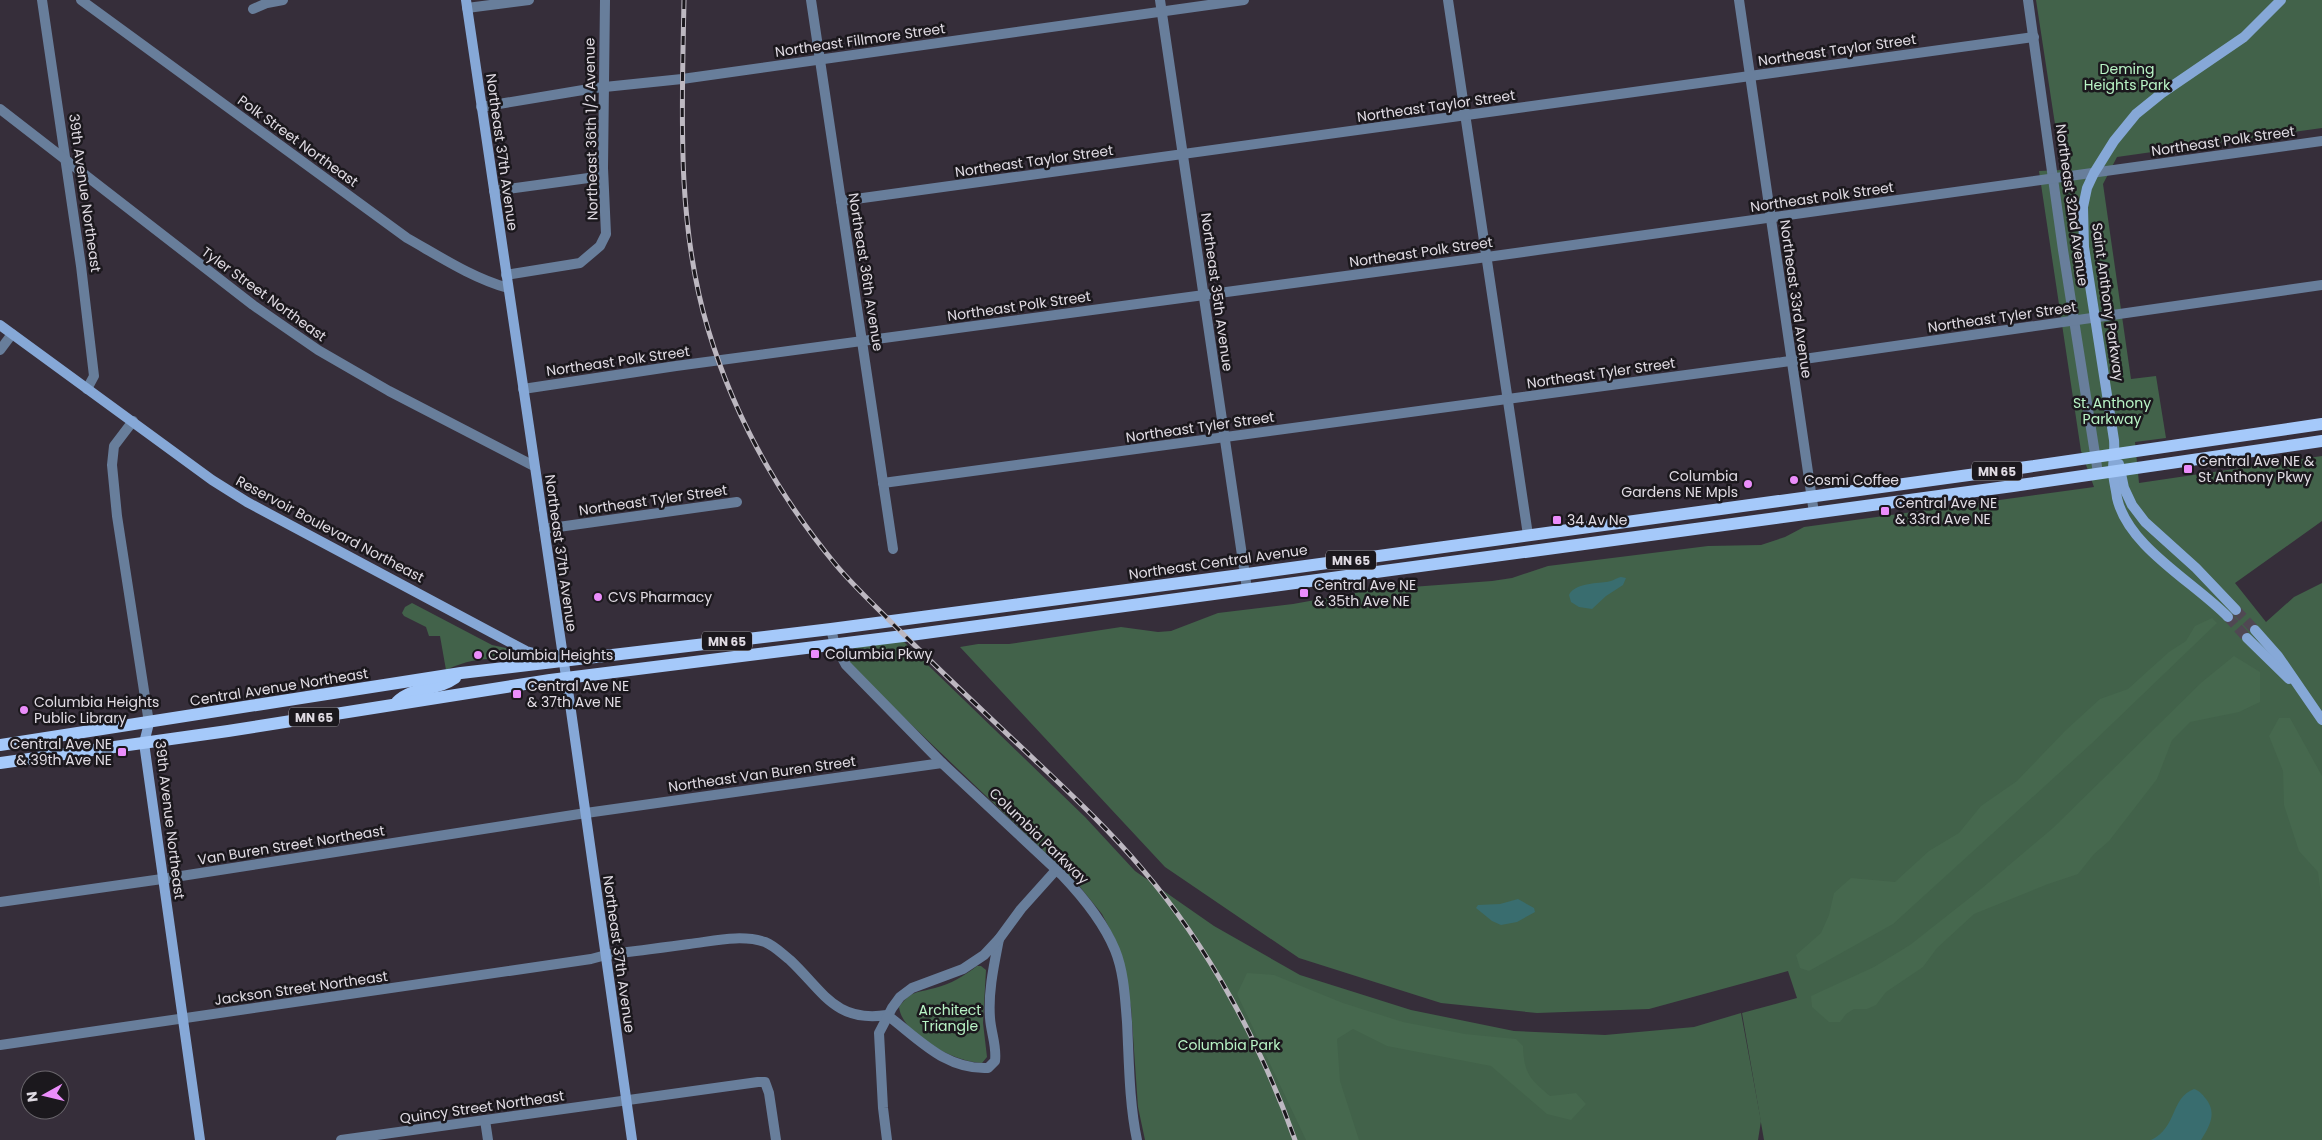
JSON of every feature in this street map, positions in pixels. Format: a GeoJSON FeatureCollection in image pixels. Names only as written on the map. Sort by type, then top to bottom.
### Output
{"type":"FeatureCollection","features":[{"type":"Feature","properties":{"kind":"main road","name":"Northeast Central Avenue"},"geometry":{"type":"LineString","coordinates":[[564,660],[831,629],[1245,574],[2096,458],[2322,424]]}},
{"type":"Feature","properties":{"kind":"main road","name":"MN 65"},"geometry":{"type":"LineString","coordinates":[[0,763],[144,743],[566,678],[834,645],[1814,513],[2322,441]]}},
{"type":"Feature","properties":{"kind":"main road","name":"Central Avenue Northeast"},"geometry":{"type":"LineString","coordinates":[[0,745],[461,673],[564,660]]}},
{"type":"Feature","properties":{"kind":"main road"},"geometry":{"type":"LineString","coordinates":[[395,704],[408,693],[438,687],[461,673]]}},
{"type":"Feature","properties":{"kind":"main road"},"geometry":{"type":"LineString","coordinates":[[339,713],[358,703],[393,694],[398,683]]}},
{"type":"Feature","properties":{"kind":"street","name":"39th Avenue Northeast"},"geometry":{"type":"LineString","coordinates":[[42,0],[66,161],[94,376],[87,389]]}},
{"type":"Feature","properties":{"kind":"street","name":"Polk Street Northeast"},"geometry":{"type":"LineString","coordinates":[[81,0],[407,238],[464,270],[493,284],[508,288]]}},
{"type":"Feature","properties":{"kind":"street"},"geometry":{"type":"LineString","coordinates":[[253,9],[283,0]]}},
{"type":"Feature","properties":{"kind":"street"},"geometry":{"type":"LineString","coordinates":[[466,4],[529,0]]}},
{"type":"Feature","properties":{"kind":"street","name":"Northeast 36th 1/2 Avenue"},"geometry":{"type":"LineString","coordinates":[[506,274],[580,263],[596,251],[606,234],[603,176],[605,0]]}},
{"type":"Feature","properties":{"kind":"street","name":"Northeast 36th Avenue"},"geometry":{"type":"LineString","coordinates":[[811,0],[893,549]]}},
{"type":"Feature","properties":{"kind":"street","name":"Northeast 35th Avenue"},"geometry":{"type":"LineString","coordinates":[[1160,0],[1247,589]]}},
{"type":"Feature","properties":{"kind":"street","name":"Northeast Fillmore Street"},"geometry":{"type":"LineString","coordinates":[[481,107],[604,88],[682,79],[820,58],[1244,0]]}},
{"type":"Feature","properties":{"kind":"street"},"geometry":{"type":"LineString","coordinates":[[1448,0],[1528,535]]}},
{"type":"Feature","properties":{"kind":"street","name":"Northeast 33rd Avenue"},"geometry":{"type":"LineString","coordinates":[[1739,0],[1814,513]]}},
{"type":"Feature","properties":{"kind":"street","name":"Northeast 32nd Avenue"},"geometry":{"type":"LineString","coordinates":[[2028,0],[2098,473]]}},
{"type":"Feature","properties":{"kind":"street","name":"Saint Anthony Parkway"},"geometry":{"type":"LineString","coordinates":[[2228,617],[2138,538],[2127,524],[2121,510],[2115,454],[2082,229],[2083,206],[2087,188],[2094,173],[2114,141],[2136,114],[2162,92],[2244,37],[2281,0]]}},
{"type":"Feature","properties":{"kind":"street","name":"Northeast 37th Avenue"},"geometry":{"type":"LineString","coordinates":[[466,4],[564,660],[632,1140]]}},
{"type":"Feature","properties":{"kind":"street","name":"Northeast Taylor Street"},"geometry":{"type":"LineString","coordinates":[[842,201],[2034,37]]}},
{"type":"Feature","properties":{"kind":"street","name":"Tyler Street Northeast"},"geometry":{"type":"LineString","coordinates":[[0,109],[253,305],[318,350],[389,391],[534,466]]}},
{"type":"Feature","properties":{"kind":"street","name":"Northeast Polk Street"},"geometry":{"type":"LineString","coordinates":[[523,389],[2322,141]]}},
{"type":"Feature","properties":{"kind":"street"},"geometry":{"type":"LineString","coordinates":[[494,191],[603,176]]}},
{"type":"Feature","properties":{"kind":"street","name":"Northeast Tyler Street"},"geometry":{"type":"LineString","coordinates":[[883,483],[1508,400],[2322,285]]}},
{"type":"Feature","properties":{"kind":"street","name":"Reservoir Boulevard Northeast"},"geometry":{"type":"LineString","coordinates":[[0,325],[212,480],[255,507],[526,651],[564,660]]}},
{"type":"Feature","properties":{"kind":"street"},"geometry":{"type":"LineString","coordinates":[[0,350],[12,334]]}},
{"type":"Feature","properties":{"kind":"street","name":"39th Avenue Northeast"},"geometry":{"type":"LineString","coordinates":[[133,421],[114,446],[112,464],[117,516],[149,723],[144,743],[200,1140]]}},
{"type":"Feature","properties":{"kind":"street","name":"Saint Anthony Parkway"},"geometry":{"type":"LineString","coordinates":[[2117,470],[2132,505],[2145,522],[2196,568],[2236,610]]}},
{"type":"Feature","properties":{"kind":"street","name":"Northeast Tyler Street"},"geometry":{"type":"LineString","coordinates":[[544,529],[737,502]]}},
{"type":"Feature","properties":{"kind":"street","name":"Columbia Parkway"},"geometry":{"type":"LineString","coordinates":[[831,629],[834,645],[846,665],[942,763],[1080,893],[1115,950],[1121,973],[1125,1002],[1137,1140]]}},
{"type":"Feature","properties":{"kind":"street"},"geometry":{"type":"LineString","coordinates":[[2251,634],[2300,690],[2322,720]]}},
{"type":"Feature","properties":{"kind":"street","name":"Northeast Van Buren Street"},"geometry":{"type":"LineString","coordinates":[[586,813],[942,763]]}},
{"type":"Feature","properties":{"kind":"street","name":"Van Buren Street Northeast"},"geometry":{"type":"LineString","coordinates":[[0,902],[162,879],[586,813]]}},
{"type":"Feature","properties":{"kind":"street"},"geometry":{"type":"LineString","coordinates":[[887,1140],[883,1108],[880,1033],[887,1015],[900,997],[912,988],[963,969],[984,955],[1056,870]]}},
{"type":"Feature","properties":{"kind":"street","name":"Jackson Street Northeast"},"geometry":{"type":"LineString","coordinates":[[0,1045],[571,962],[606,955],[751,938],[768,943],[780,952],[826,998],[845,1012],[870,1018],[887,1015]]}},
{"type":"Feature","properties":{"kind":"street"},"geometry":{"type":"LineString","coordinates":[[887,1015],[927,1048],[947,1060],[966,1067],[988,1068],[995,1061],[996,1051],[990,1019],[991,988],[999,939]]}},
{"type":"Feature","properties":{"kind":"street","name":"Quincy Street Northeast"},"geometry":{"type":"LineString","coordinates":[[341,1140],[765,1082],[770,1093],[776,1140]]}},
{"type":"Feature","properties":{"kind":"street"},"geometry":{"type":"LineString","coordinates":[[485,1120],[488,1140]]}},
{"type":"Feature","properties":{"kind":"green space"},"geometry":{"type":"Polygon","coordinates":[[[2036,0],[2322,0],[2322,128],[2117,157],[2103,184],[2131,379],[2156,376],[2166,438],[2135,442],[2139,483],[2322,456],[2322,521],[2235,583],[2266,622],[2294,597],[2322,583],[2322,1140],[1764,1140],[1742,1013],[1797,998],[1788,971],[1649,1009],[1537,1013],[1441,1003],[1299,958],[1165,867],[960,647],[978,644],[1009,644],[1121,627],[1158,632],[1171,631],[1218,613],[1293,604],[1371,590],[1492,581],[1512,578],[1548,566],[1708,546],[1761,545],[1785,537],[1804,527],[2094,487],[2081,451],[2039,171],[2062,170],[2036,0]]]}},
{"type":"Feature","properties":{"kind":"green space"},"geometry":{"type":"Polygon","coordinates":[[[412,603],[492,645],[506,648],[522,658],[477,660],[446,670],[440,636],[429,636],[426,627],[404,616],[402,613],[405,607],[412,603]]]}},
{"type":"Feature","properties":{"kind":"green space","name":"Columbia Park"},"geometry":{"type":"Polygon","coordinates":[[[902,640],[1085,817],[1135,871],[1214,926],[1300,975],[1411,1010],[1514,1031],[1605,1035],[1694,1027],[1741,1013],[1761,1121],[1758,1140],[1145,1140],[1138,1107],[1131,1007],[1114,937],[1102,914],[1076,882],[872,687],[849,662],[850,653],[855,647],[902,640]]]}},
{"type":"Feature","properties":{"kind":"green space","name":"Architect Triangle"},"geometry":{"type":"Polygon","coordinates":[[[977,966],[981,966],[986,970],[983,1023],[987,1057],[982,1063],[958,1058],[919,1037],[902,1017],[899,1007],[911,995],[952,982],[977,966]]]}},
{"type":"Feature","properties":{"kind":"shaded area"},"geometry":{"type":"Polygon","coordinates":[[[1621,577],[1626,578],[1623,585],[1606,596],[1592,609],[1579,607],[1571,602],[1569,595],[1575,588],[1621,577]]]}},
{"type":"Feature","properties":{"kind":"shaded area"},"geometry":{"type":"Polygon","coordinates":[[[2212,618],[2217,623],[2091,744],[1893,924],[1809,971],[1800,968],[1796,955],[1821,933],[1829,915],[1834,893],[1851,878],[1895,882],[1929,851],[1959,833],[1981,806],[2017,781],[2065,731],[2100,699],[2128,689],[2169,652],[2186,641],[2195,626],[2212,618]]]}},
{"type":"Feature","properties":{"kind":"shaded area"},"geometry":{"type":"Polygon","coordinates":[[[2234,656],[2260,672],[2260,702],[2239,712],[2190,722],[2172,740],[2157,779],[2109,841],[2094,854],[2078,874],[1974,914],[1937,948],[1923,967],[1886,992],[1876,1005],[1867,1009],[1854,1009],[1846,1014],[1840,1022],[1829,1022],[1812,1007],[1811,996],[1874,967],[1910,945],[1981,889],[2053,828],[2202,682],[2234,656]]]}},
{"type":"Feature","properties":{"kind":"shaded area"},"geometry":{"type":"Polygon","coordinates":[[[2279,718],[2290,718],[2322,776],[2322,904],[2318,872],[2299,851],[2284,805],[2283,771],[2269,736],[2279,718]]]}},
{"type":"Feature","properties":{"kind":"shaded area"},"geometry":{"type":"Polygon","coordinates":[[[1518,899],[1534,908],[1535,912],[1517,922],[1501,925],[1492,921],[1476,908],[1478,905],[1500,904],[1518,899]]]}},
{"type":"Feature","properties":{"kind":"shaded area"},"geometry":{"type":"Polygon","coordinates":[[[1247,973],[1274,975],[1343,1003],[1403,1022],[1465,1034],[1516,1039],[1523,1046],[1527,1070],[1537,1085],[1550,1096],[1576,1093],[1586,1104],[1571,1120],[1547,1114],[1491,1066],[1387,1046],[1353,1029],[1337,1039],[1340,1081],[1359,1140],[1306,1140],[1237,994],[1247,973]]]}},
{"type":"Feature","properties":{"kind":"shaded area"},"geometry":{"type":"Polygon","coordinates":[[[2194,1089],[2209,1104],[2212,1114],[2207,1130],[2201,1140],[2151,1140],[2166,1128],[2181,1099],[2186,1093],[2194,1089]]]}},
{"type":"Feature","properties":{"kind":"tunnel"},"geometry":{"type":"LineString","coordinates":[[2236,610],[2255,630]]}},
{"type":"Feature","properties":{"kind":"tunnel"},"geometry":{"type":"LineString","coordinates":[[2228,617],[2247,638]]}},
{"type":"Feature","properties":{"kind":"railway"},"geometry":{"type":"LineString","coordinates":[[684,0],[683,166],[690,248],[708,329],[731,393],[760,453],[795,511],[848,579],[1118,842],[1167,900],[1211,964],[1250,1033],[1282,1105],[1295,1140]]}},
{"type":"Feature","properties":{"kind":"place","name":"Central Ave NE & St Anthony Pkwy"},"geometry":{"type":"Point","coordinates":[2188,469]}},
{"type":"Feature","properties":{"kind":"place","name":"Cosmi Coffee"},"geometry":{"type":"Point","coordinates":[1794,480]}},
{"type":"Feature","properties":{"kind":"place","name":"Columbia Gardens NE Mpls"},"geometry":{"type":"Point","coordinates":[1748,484]}},
{"type":"Feature","properties":{"kind":"place","name":"Central Ave NE & 33rd Ave NE"},"geometry":{"type":"Point","coordinates":[1885,511]}},
{"type":"Feature","properties":{"kind":"place","name":"34 Av Ne"},"geometry":{"type":"Point","coordinates":[1557,520]}},
{"type":"Feature","properties":{"kind":"place","name":"Central Ave NE & 35th Ave NE"},"geometry":{"type":"Point","coordinates":[1304,593]}},
{"type":"Feature","properties":{"kind":"place","name":"CVS Pharmacy"},"geometry":{"type":"Point","coordinates":[598,597]}},
{"type":"Feature","properties":{"kind":"place","name":"Columbia Pkwy"},"geometry":{"type":"Point","coordinates":[815,654]}},
{"type":"Feature","properties":{"kind":"place","name":"Columbia Heights"},"geometry":{"type":"Point","coordinates":[478,655]}},
{"type":"Feature","properties":{"kind":"place","name":"Central Ave NE & 37th Ave NE"},"geometry":{"type":"Point","coordinates":[517,694]}},
{"type":"Feature","properties":{"kind":"place","name":"Columbia Heights Public Library"},"geometry":{"type":"Point","coordinates":[24,710]}},
{"type":"Feature","properties":{"kind":"place","name":"Central Ave NE & 39th Ave NE"},"geometry":{"type":"Point","coordinates":[122,752]}},
{"type":"Feature","properties":{"kind":"park label","name":"Deming Heights Park"},"geometry":{"type":"Point","coordinates":[2127,78]}},
{"type":"Feature","properties":{"kind":"park label","name":"St. Anthony Parkway"},"geometry":{"type":"Point","coordinates":[2112,412]}}]}
